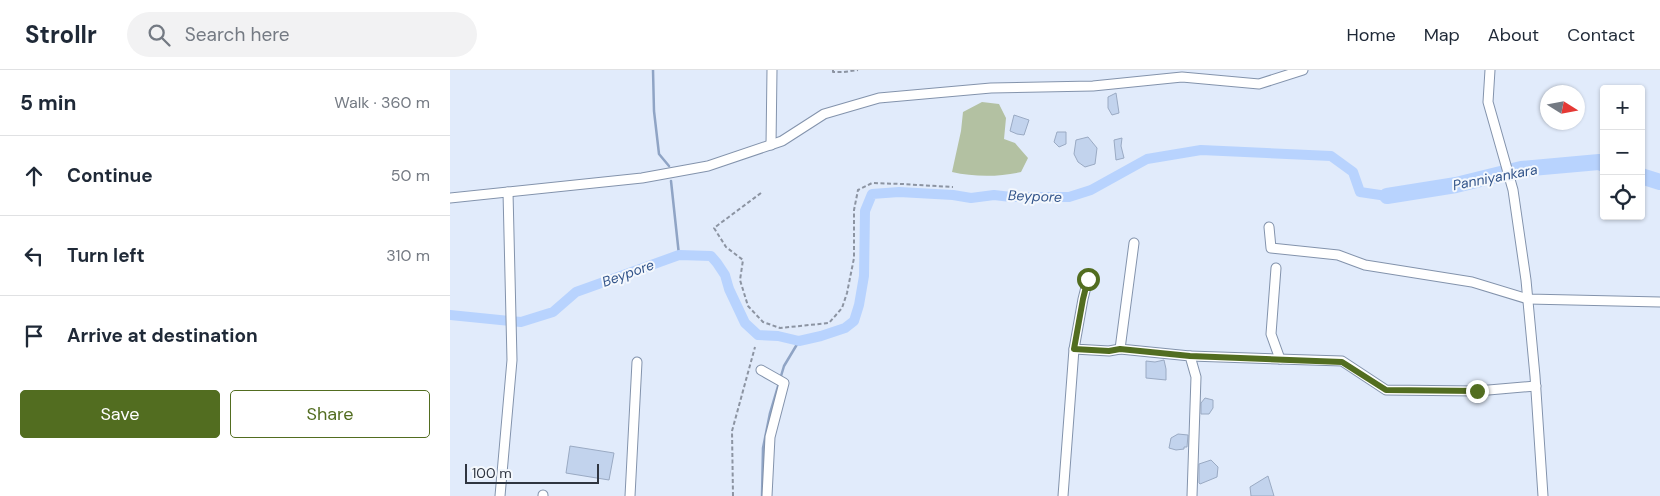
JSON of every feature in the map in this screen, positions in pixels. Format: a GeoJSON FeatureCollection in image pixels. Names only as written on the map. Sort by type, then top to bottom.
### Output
{"type":"FeatureCollection","features":[{"type":"Feature","properties":{"kind":"street"},"geometry":{"type":"LineString","coordinates":[[771,145],[772,70]]}},
{"type":"Feature","properties":{"kind":"street"},"geometry":{"type":"LineString","coordinates":[[450,198],[642,178],[708,166],[782,141],[824,114],[879,98],[991,88],[1093,86],[1182,76],[1259,84],[1303,70]]}},
{"type":"Feature","properties":{"kind":"street"},"geometry":{"type":"LineString","coordinates":[[1490,70],[1488,102],[1512,190],[1528,299],[1543,496]]}},
{"type":"Feature","properties":{"kind":"street"},"geometry":{"type":"LineString","coordinates":[[500,496],[512,360],[508,192]]}},
{"type":"Feature","properties":{"kind":"street"},"geometry":{"type":"LineString","coordinates":[[1269,227],[1271,248],[1338,255],[1365,265],[1472,282],[1528,299],[1660,302]]}},
{"type":"Feature","properties":{"kind":"street"},"geometry":{"type":"LineString","coordinates":[[1120,349],[1134,243]]}},
{"type":"Feature","properties":{"kind":"street"},"geometry":{"type":"LineString","coordinates":[[1276,268],[1271,334],[1280,359]]}},
{"type":"Feature","properties":{"kind":"street"},"geometry":{"type":"LineString","coordinates":[[1063,496],[1074,349],[1088,279]]}},
{"type":"Feature","properties":{"kind":"street"},"geometry":{"type":"LineString","coordinates":[[1074,349],[1109,351],[1120,349],[1190,356],[1342,362],[1386,390],[1477,391],[1536,386]]}},
{"type":"Feature","properties":{"kind":"street"},"geometry":{"type":"LineString","coordinates":[[1190,356],[1196,377],[1192,496]]}},
{"type":"Feature","properties":{"kind":"street"},"geometry":{"type":"LineString","coordinates":[[630,496],[637,362]]}},
{"type":"Feature","properties":{"kind":"street"},"geometry":{"type":"LineString","coordinates":[[761,370],[784,383],[770,437],[767,496]]}},
{"type":"Feature","properties":{"kind":"path"},"geometry":{"type":"LineString","coordinates":[[833,70],[833,72],[844,72],[858,70]]}},
{"type":"Feature","properties":{"kind":"path"},"geometry":{"type":"LineString","coordinates":[[760,193],[714,228],[726,247],[744,260],[740,280],[748,306],[763,322],[780,328],[829,323],[842,308],[854,258],[854,210],[858,190],[872,184],[953,187]]}},
{"type":"Feature","properties":{"kind":"path"},"geometry":{"type":"LineString","coordinates":[[733,496],[732,431],[755,346]]}},
{"type":"Feature","properties":{"kind":"green space"},"geometry":{"type":"Polygon","coordinates":[[[982,102],[999,104],[1006,118],[1004,139],[1015,143],[1028,158],[1021,172],[986,176],[952,172],[963,112],[982,102]]]}},
{"type":"Feature","properties":{"kind":"building"},"geometry":{"type":"Polygon","coordinates":[[[1116,93],[1119,113],[1112,115],[1108,108],[1108,97],[1116,93]]]}},
{"type":"Feature","properties":{"kind":"building"},"geometry":{"type":"Polygon","coordinates":[[[1014,115],[1029,120],[1024,135],[1010,131],[1014,115]]]}},
{"type":"Feature","properties":{"kind":"building"},"geometry":{"type":"Polygon","coordinates":[[[1057,132],[1066,132],[1066,144],[1059,147],[1054,142],[1057,132]]]}},
{"type":"Feature","properties":{"kind":"building"},"geometry":{"type":"Polygon","coordinates":[[[1088,137],[1097,148],[1095,164],[1085,167],[1078,162],[1074,154],[1076,140],[1088,137]]]}},
{"type":"Feature","properties":{"kind":"building"},"geometry":{"type":"Polygon","coordinates":[[[1122,138],[1121,146],[1124,158],[1116,160],[1114,140],[1122,138]]]}},
{"type":"Feature","properties":{"kind":"building"},"geometry":{"type":"Polygon","coordinates":[[[1164,360],[1166,380],[1146,378],[1146,361],[1164,360]]]}},
{"type":"Feature","properties":{"kind":"building"},"geometry":{"type":"Polygon","coordinates":[[[1205,398],[1213,400],[1213,408],[1209,414],[1201,414],[1201,403],[1205,398]]]}},
{"type":"Feature","properties":{"kind":"building"},"geometry":{"type":"Polygon","coordinates":[[[1178,434],[1188,435],[1187,447],[1176,450],[1169,448],[1171,438],[1178,434]]]}},
{"type":"Feature","properties":{"kind":"building"},"geometry":{"type":"Polygon","coordinates":[[[570,446],[614,453],[609,480],[566,473],[570,446]]]}},
{"type":"Feature","properties":{"kind":"building"},"geometry":{"type":"Polygon","coordinates":[[[1211,460],[1218,467],[1217,477],[1200,484],[1199,464],[1211,460]]]}},
{"type":"Feature","properties":{"kind":"building"},"geometry":{"type":"Polygon","coordinates":[[[1268,476],[1274,496],[1251,496],[1250,487],[1268,476]]]}},
{"type":"Feature","properties":{"kind":"waterway"},"geometry":{"type":"LineString","coordinates":[[653,70],[654,111],[659,154],[669,166]]}},
{"type":"Feature","properties":{"kind":"waterway","name":"Beypore"},"geometry":{"type":"LineString","coordinates":[[450,315],[521,322],[553,312],[576,292],[679,255],[711,256],[725,275],[729,289],[745,323],[758,335],[778,336],[799,341],[845,328],[854,321],[864,276],[865,211],[872,194],[899,192],[971,198],[994,195],[1011,197],[1069,197],[1091,190],[1147,159],[1201,150],[1331,156],[1353,172],[1360,192],[1387,196]]}},
{"type":"Feature","properties":{"kind":"waterway","name":"Panniyankara"},"geometry":{"type":"LineString","coordinates":[[1387,196],[1456,185],[1521,169],[1600,162]]}},
{"type":"Feature","properties":{"kind":"waterway","name":"Panniyankara"},"geometry":{"type":"LineString","coordinates":[[1645,177],[1660,182]]}},
{"type":"Feature","properties":{"kind":"waterway"},"geometry":{"type":"LineString","coordinates":[[671,181],[679,255]]}},
{"type":"Feature","properties":{"kind":"waterway","name":"Beypore"},"geometry":{"type":"LineString","coordinates":[[762,496],[763,448],[770,413],[784,366],[799,341]]}},
{"type":"Feature","properties":{"kind":"route"},"geometry":{"type":"LineString","coordinates":[[1088,279],[1074,349],[1109,351],[1120,349],[1190,356],[1342,362],[1386,390],[1477,391]]}}]}
